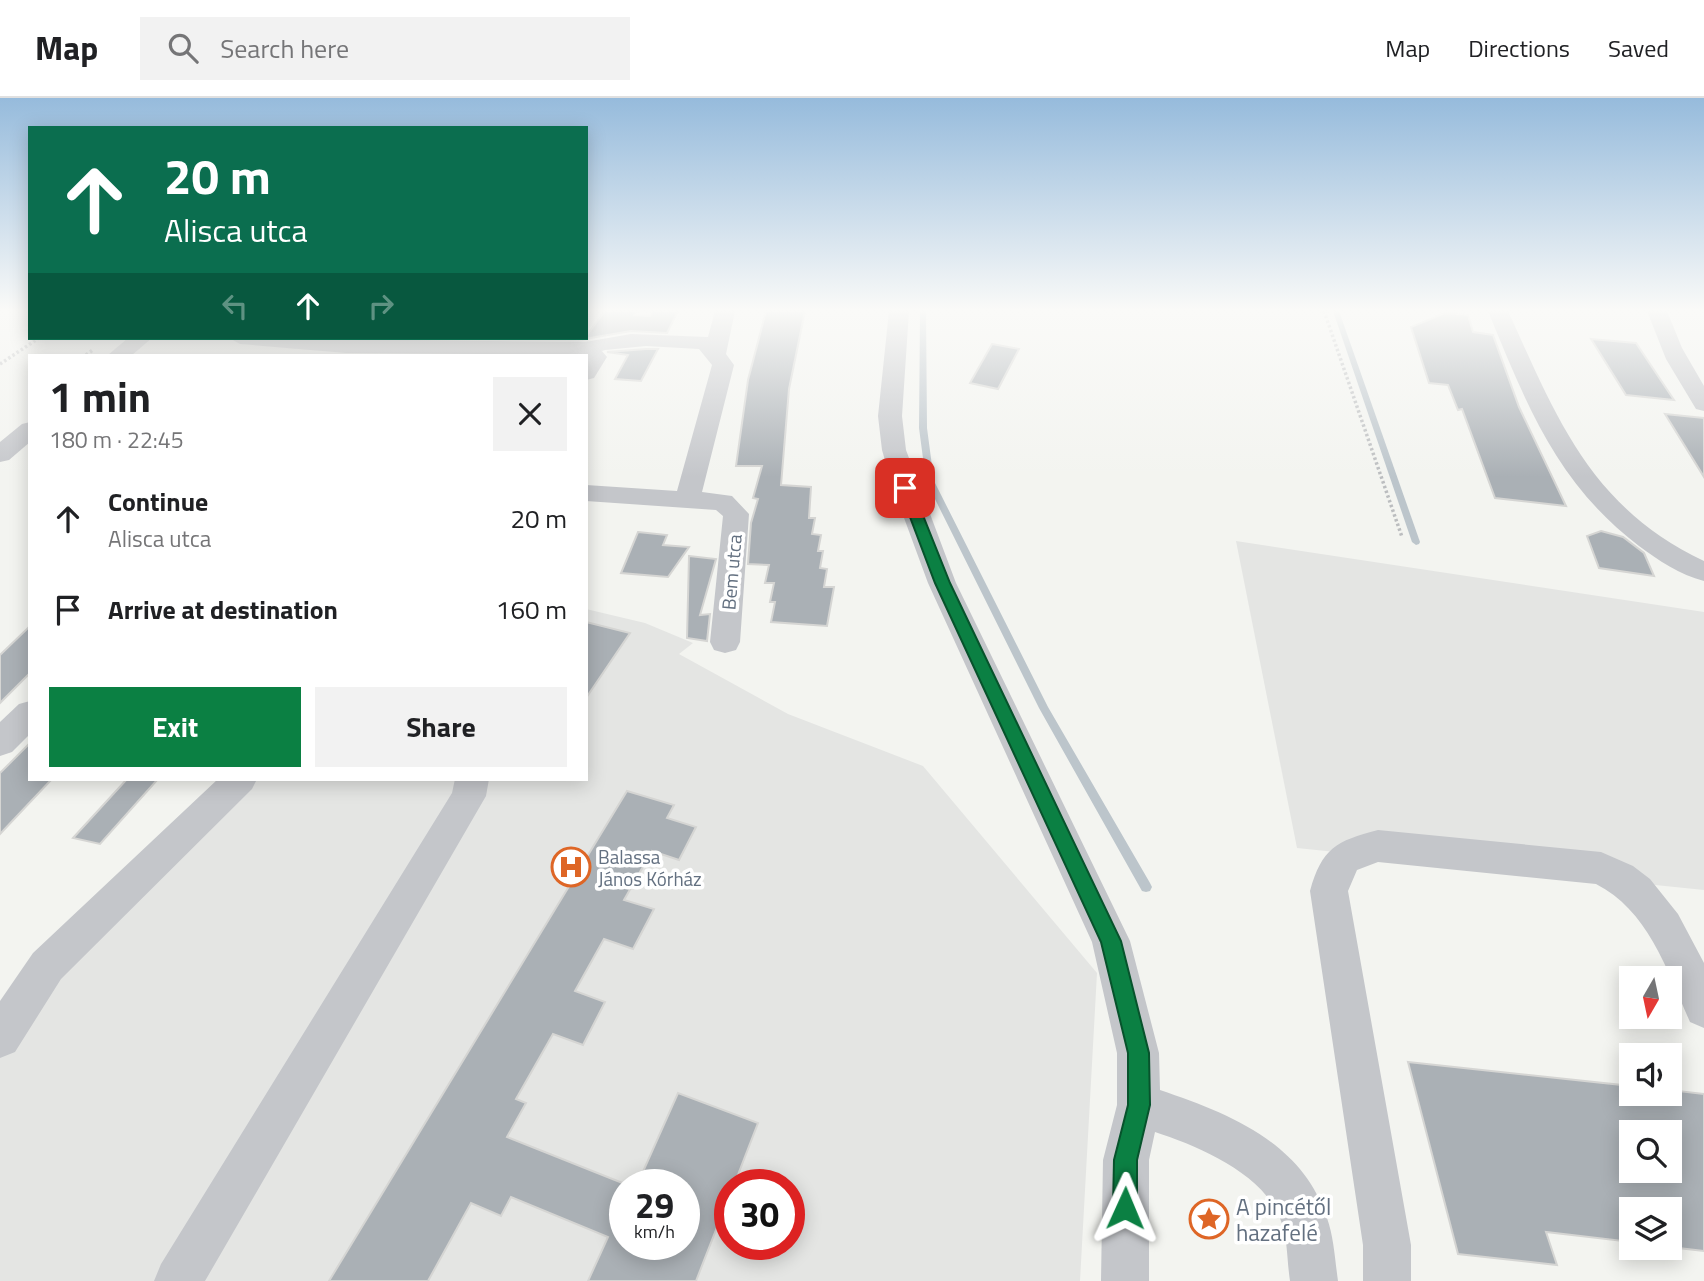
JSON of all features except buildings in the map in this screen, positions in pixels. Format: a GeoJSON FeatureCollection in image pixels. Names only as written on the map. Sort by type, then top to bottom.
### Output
{"type":"FeatureCollection","features":[{"type":"Feature","properties":{"kind":"street"},"geometry":{"type":"LineString","coordinates":[[687,500],[723,366]]}},
{"type":"Feature","properties":{"kind":"street"},"geometry":{"type":"LineString","coordinates":[[894,366],[890,416],[898,463],[942,583],[1111,941],[1138,1053],[1139,1105],[1126,1160],[1125,1281]]}},
{"type":"Feature","properties":{"kind":"street"},"geometry":{"type":"LineString","coordinates":[[1523,366],[1548,420],[1581,477],[1619,514],[1654,542],[1685,564],[1704,572]]}},
{"type":"Feature","properties":{"kind":"street"},"geometry":{"type":"LineString","coordinates":[[1678,366],[1704,404]]}},
{"type":"Feature","properties":{"kind":"street"},"geometry":{"type":"LineString","coordinates":[[0,455],[28,431]]}},
{"type":"Feature","properties":{"kind":"street","name":"Bem utca"},"geometry":{"type":"LineString","coordinates":[[588,493],[723,502],[736,514],[725,642]]}},
{"type":"Feature","properties":{"kind":"street"},"geometry":{"type":"LineString","coordinates":[[0,743],[28,715]]}},
{"type":"Feature","properties":{"kind":"street"},"geometry":{"type":"LineString","coordinates":[[0,1037],[47,966],[238,781]]}},
{"type":"Feature","properties":{"kind":"street"},"geometry":{"type":"LineString","coordinates":[[177,1281],[470,796],[472,781]]}},
{"type":"Feature","properties":{"kind":"street"},"geometry":{"type":"LineString","coordinates":[[1387,1281],[1387,1245],[1329,891],[1335,867],[1350,853],[1378,846],[1601,867],[1617,874],[1643,897],[1679,955],[1704,1008]]}},
{"type":"Feature","properties":{"kind":"street"},"geometry":{"type":"LineString","coordinates":[[1139,1105],[1210,1128],[1240,1145],[1280,1179],[1298,1203],[1308,1239],[1314,1281]]}},
{"type":"Feature","properties":{"kind":"path"},"geometry":{"type":"LineString","coordinates":[[1343,366],[1402,537]]}},
{"type":"Feature","properties":{"kind":"shaded area"},"geometry":{"type":"Polygon","coordinates":[[[1236,541],[1704,612],[1704,890],[1297,848],[1236,541]]]}},
{"type":"Feature","properties":{"kind":"shaded area","name":"Balassa János Kórház"},"geometry":{"type":"Polygon","coordinates":[[[588,609],[645,623],[693,643],[679,654],[788,714],[923,766],[1097,973],[1080,1281],[0,1281],[0,1012],[39,956],[224,781],[588,781],[588,609]]]}},
{"type":"Feature","properties":{"kind":"waterway"},"geometry":{"type":"LineString","coordinates":[[923,366],[923,428],[930,481],[1044,708],[1146,887]]}},
{"type":"Feature","properties":{"kind":"waterway"},"geometry":{"type":"LineString","coordinates":[[1355,366],[1416,542]]}},
{"type":"Feature","properties":{"kind":"place","name":"Balassa János Kórház"},"geometry":{"type":"Point","coordinates":[571,867]}},
{"type":"Feature","properties":{"kind":"place","name":"A pincétől hazafelé"},"geometry":{"type":"Point","coordinates":[1209,1219]}},
{"type":"Feature","properties":{"kind":"route"},"geometry":{"type":"LineString","coordinates":[[905,488],[942,583],[1111,941],[1138,1053],[1139,1105],[1126,1160],[1125,1208]]}}]}
